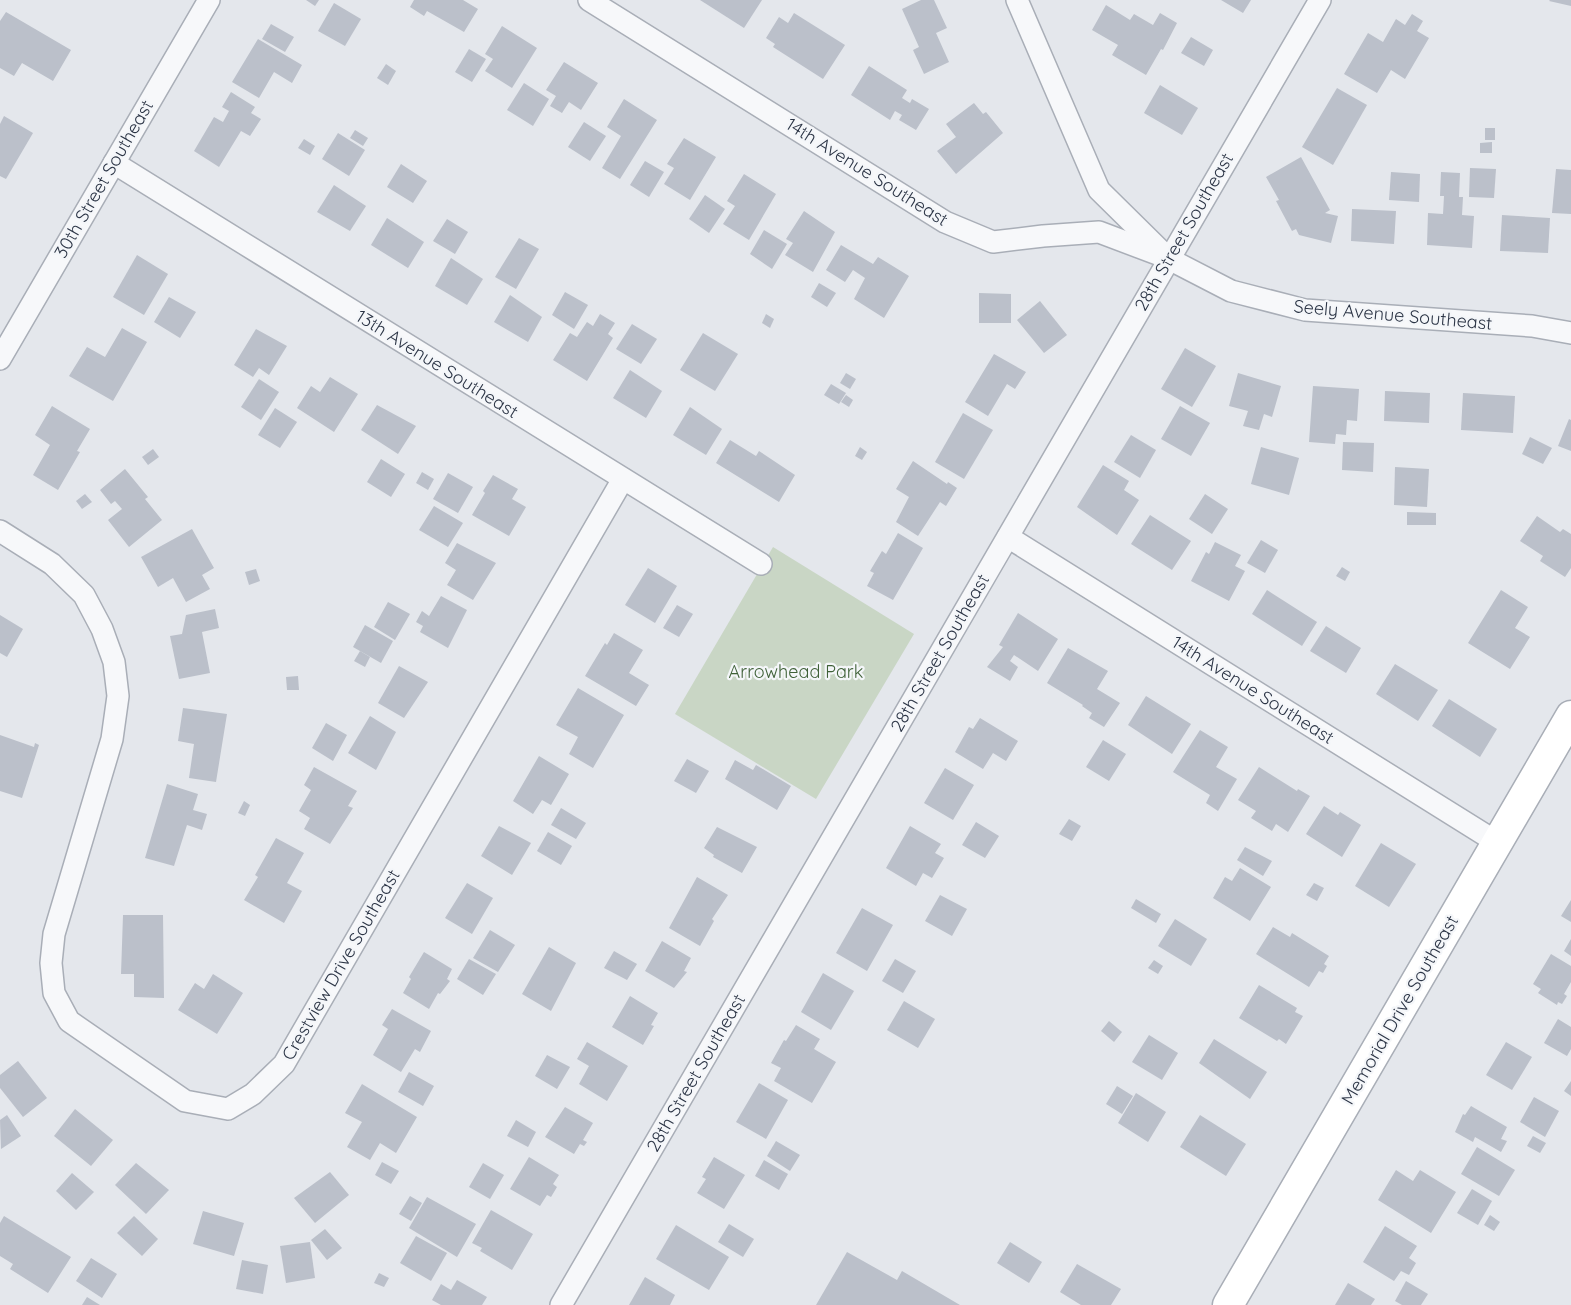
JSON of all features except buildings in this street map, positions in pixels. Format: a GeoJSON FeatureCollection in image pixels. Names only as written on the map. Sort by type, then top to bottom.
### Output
{"type":"FeatureCollection","features":[{"type":"Feature","properties":{"kind":"street","name":"30th Street Southeast"},"geometry":{"type":"LineString","coordinates":[[0,358],[209,0]]}},
{"type":"Feature","properties":{"kind":"street","name":"14th Avenue Southeast"},"geometry":{"type":"LineString","coordinates":[[590,0],[945,222],[993,242],[1099,232],[1169,259]]}},
{"type":"Feature","properties":{"kind":"street","name":"Seely Avenue Southeast"},"geometry":{"type":"LineString","coordinates":[[1017,0],[1099,190],[1169,259],[1231,291],[1305,310],[1532,326],[1571,333]]}},
{"type":"Feature","properties":{"kind":"street","name":"28th Street Southeast"},"geometry":{"type":"LineString","coordinates":[[561,1305],[1320,0]]}},
{"type":"Feature","properties":{"kind":"street","name":"13th Avenue Southeast"},"geometry":{"type":"LineString","coordinates":[[114,163],[761,564]]}},
{"type":"Feature","properties":{"kind":"street","name":"Crestview Drive Southeast"},"geometry":{"type":"LineString","coordinates":[[0,531],[52,564],[84,595],[114,662],[118,696],[112,740],[54,934],[51,963],[54,993],[69,1021],[185,1101],[228,1109],[253,1094],[284,1064],[623,479]]}},
{"type":"Feature","properties":{"kind":"street","name":"14th Avenue Southeast"},"geometry":{"type":"LineString","coordinates":[[1008,537],[1497,843]]}},
{"type":"Feature","properties":{"kind":"street","name":"Memorial Drive Southeast"},"geometry":{"type":"LineString","coordinates":[[1228,1305],[1571,716]]}},
{"type":"Feature","properties":{"kind":"green space","name":"Arrowhead Park"},"geometry":{"type":"Polygon","coordinates":[[[773,547],[914,634],[816,799],[675,714],[773,547]]]}}]}
